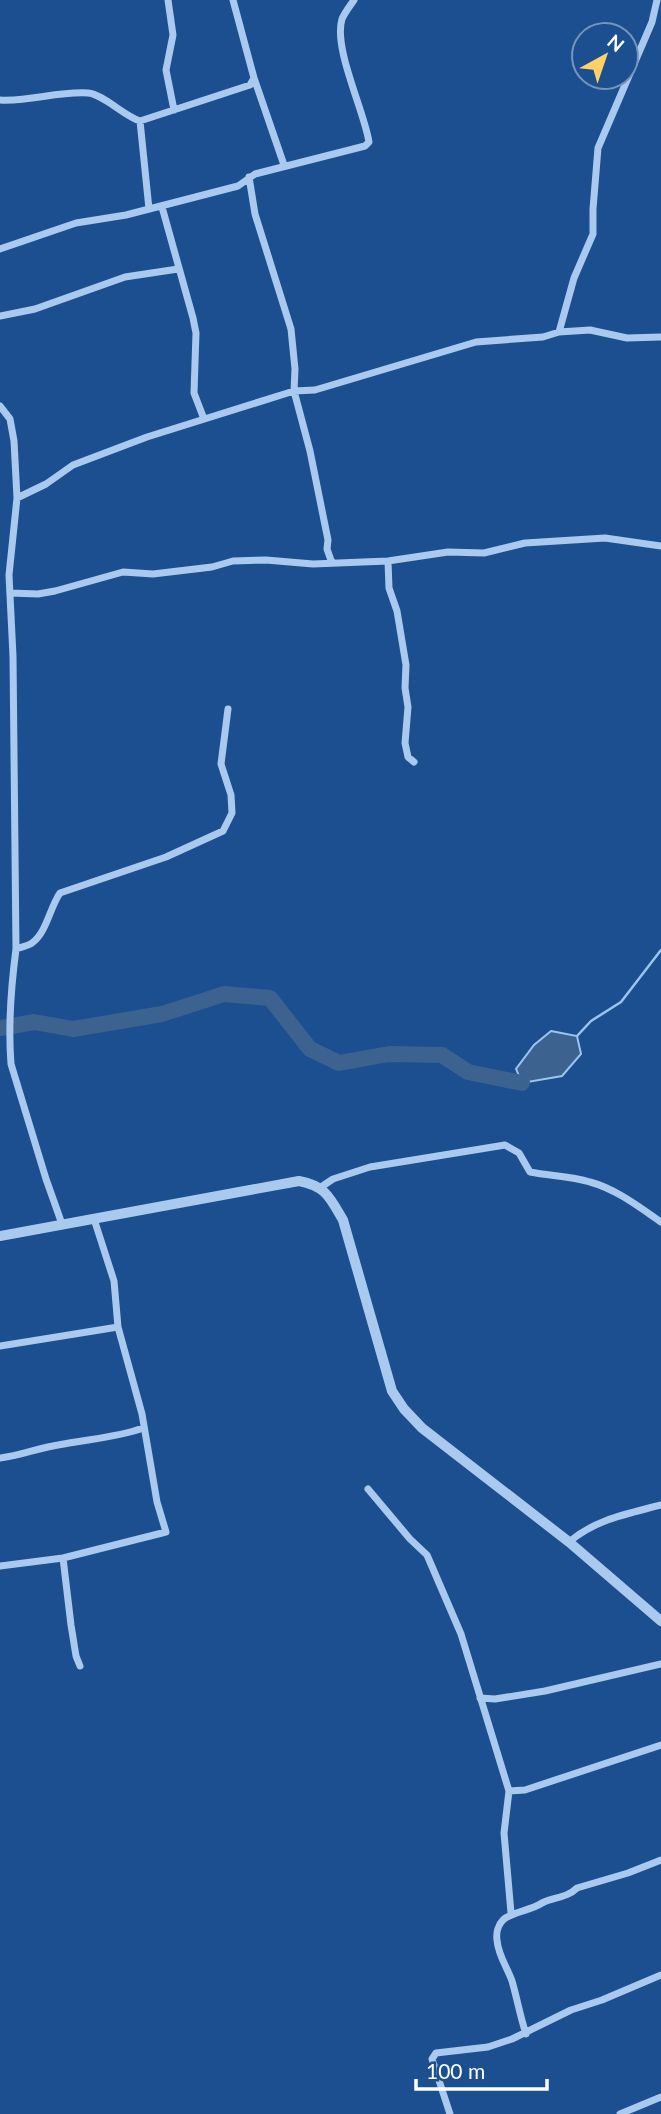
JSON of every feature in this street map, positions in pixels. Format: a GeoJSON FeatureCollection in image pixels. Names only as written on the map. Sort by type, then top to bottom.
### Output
{"type":"FeatureCollection","features":[{"type":"Feature","properties":{"kind":"street"},"geometry":{"type":"LineString","coordinates":[[168,0],[173,35],[166,70],[174,110]]}},
{"type":"Feature","properties":{"kind":"street"},"geometry":{"type":"LineString","coordinates":[[233,0],[254,78],[284,165]]}},
{"type":"Feature","properties":{"kind":"street"},"geometry":{"type":"LineString","coordinates":[[0,249],[76,223],[162,207],[238,186],[249,177],[284,165],[311,162],[365,146],[369,142],[342,40],[341,21],[354,0]]}},
{"type":"Feature","properties":{"kind":"street"},"geometry":{"type":"LineString","coordinates":[[559,332],[574,278],[593,234],[598,148],[652,23],[657,0]]}},
{"type":"Feature","properties":{"kind":"street"},"geometry":{"type":"LineString","coordinates":[[0,100],[90,93],[130,118],[140,121],[250,85],[254,78]]}},
{"type":"Feature","properties":{"kind":"street"},"geometry":{"type":"LineString","coordinates":[[140,121],[149,209]]}},
{"type":"Feature","properties":{"kind":"street"},"geometry":{"type":"LineString","coordinates":[[249,177],[255,214],[291,329],[294,391],[310,451],[328,540],[327,549],[332,563]]}},
{"type":"Feature","properties":{"kind":"street"},"geometry":{"type":"LineString","coordinates":[[162,207],[178,269],[187,291],[194,326],[194,393],[204,419]]}},
{"type":"Feature","properties":{"kind":"street"},"geometry":{"type":"LineString","coordinates":[[0,316],[34,309],[125,277],[178,269]]}},
{"type":"Feature","properties":{"kind":"street"},"geometry":{"type":"LineString","coordinates":[[17,498],[46,484],[73,465],[147,437],[294,391],[314,390],[476,342],[590,330],[627,338],[661,337]]}},
{"type":"Feature","properties":{"kind":"street"},"geometry":{"type":"LineString","coordinates":[[0,406],[10,419],[15,441],[17,498],[9,575],[13,656],[16,949],[9,1046],[11,1064],[62,1224]]}},
{"type":"Feature","properties":{"kind":"street"},"geometry":{"type":"LineString","coordinates":[[10,593],[38,594],[123,572],[153,574],[212,567],[233,561],[388,561],[448,552],[484,553],[525,543],[605,538],[661,546]]}},
{"type":"Feature","properties":{"kind":"street"},"geometry":{"type":"LineString","coordinates":[[388,561],[389,588],[397,611],[406,665],[408,708],[405,743],[408,757],[414,762]]}},
{"type":"Feature","properties":{"kind":"street"},"geometry":{"type":"LineString","coordinates":[[16,949],[33,942],[45,926],[52,905],[60,893],[166,857],[223,831],[232,813],[229,786],[221,764],[228,709]]}},
{"type":"Feature","properties":{"kind":"street"},"geometry":{"type":"LineString","coordinates":[[321,1187],[333,1178],[370,1167],[505,1145],[519,1153],[530,1172],[570,1177],[602,1185],[661,1222]]}},
{"type":"Feature","properties":{"kind":"street"},"geometry":{"type":"LineString","coordinates":[[0,1236],[299,1181],[321,1187],[343,1220],[392,1391],[404,1409],[422,1428],[569,1542],[661,1621]]}},
{"type":"Feature","properties":{"kind":"street"},"geometry":{"type":"LineString","coordinates":[[0,1566],[63,1558],[166,1532],[157,1502],[142,1414],[118,1327],[114,1281],[94,1219]]}},
{"type":"Feature","properties":{"kind":"street"},"geometry":{"type":"LineString","coordinates":[[0,1346],[118,1327]]}},
{"type":"Feature","properties":{"kind":"street"},"geometry":{"type":"LineString","coordinates":[[0,1458],[130,1433],[143,1428]]}},
{"type":"Feature","properties":{"kind":"street"},"geometry":{"type":"LineString","coordinates":[[369,1489],[427,1555],[461,1634],[509,1791],[503,1833],[511,1913]]}},
{"type":"Feature","properties":{"kind":"street"},"geometry":{"type":"LineString","coordinates":[[569,1542],[585,1529],[607,1520],[661,1505]]}},
{"type":"Feature","properties":{"kind":"street"},"geometry":{"type":"LineString","coordinates":[[63,1558],[71,1625],[80,1666]]}},
{"type":"Feature","properties":{"kind":"street"},"geometry":{"type":"LineString","coordinates":[[480,1698],[495,1699],[545,1690],[661,1664]]}},
{"type":"Feature","properties":{"kind":"street"},"geometry":{"type":"LineString","coordinates":[[509,1791],[525,1790],[661,1745]]}},
{"type":"Feature","properties":{"kind":"street"},"geometry":{"type":"LineString","coordinates":[[526,2034],[508,1969],[503,1964],[496,1940],[498,1927],[511,1913],[523,1913],[547,1901],[571,1894],[577,1888],[661,1860]]}},
{"type":"Feature","properties":{"kind":"street"},"geometry":{"type":"LineString","coordinates":[[450,2114],[432,2059],[436,2053],[488,2047],[526,2034],[571,2010],[661,1975]]}},
{"type":"Feature","properties":{"kind":"street"},"geometry":{"type":"LineString","coordinates":[[620,2114],[661,2097]]}},
{"type":"Feature","properties":{"kind":"water"},"geometry":{"type":"Polygon","coordinates":[[[551,1031],[577,1036],[581,1054],[562,1076],[522,1083],[516,1069],[534,1045],[551,1031]]]}},
{"type":"Feature","properties":{"kind":"waterway"},"geometry":{"type":"LineString","coordinates":[[577,1036],[591,1021],[621,1002],[661,950]]}},
{"type":"Feature","properties":{"kind":"waterway"},"geometry":{"type":"LineString","coordinates":[[0,1028],[34,1022],[73,1029],[162,1014],[224,994],[270,998],[310,1049],[339,1063],[389,1054],[442,1055],[468,1072],[522,1083]]}}]}
